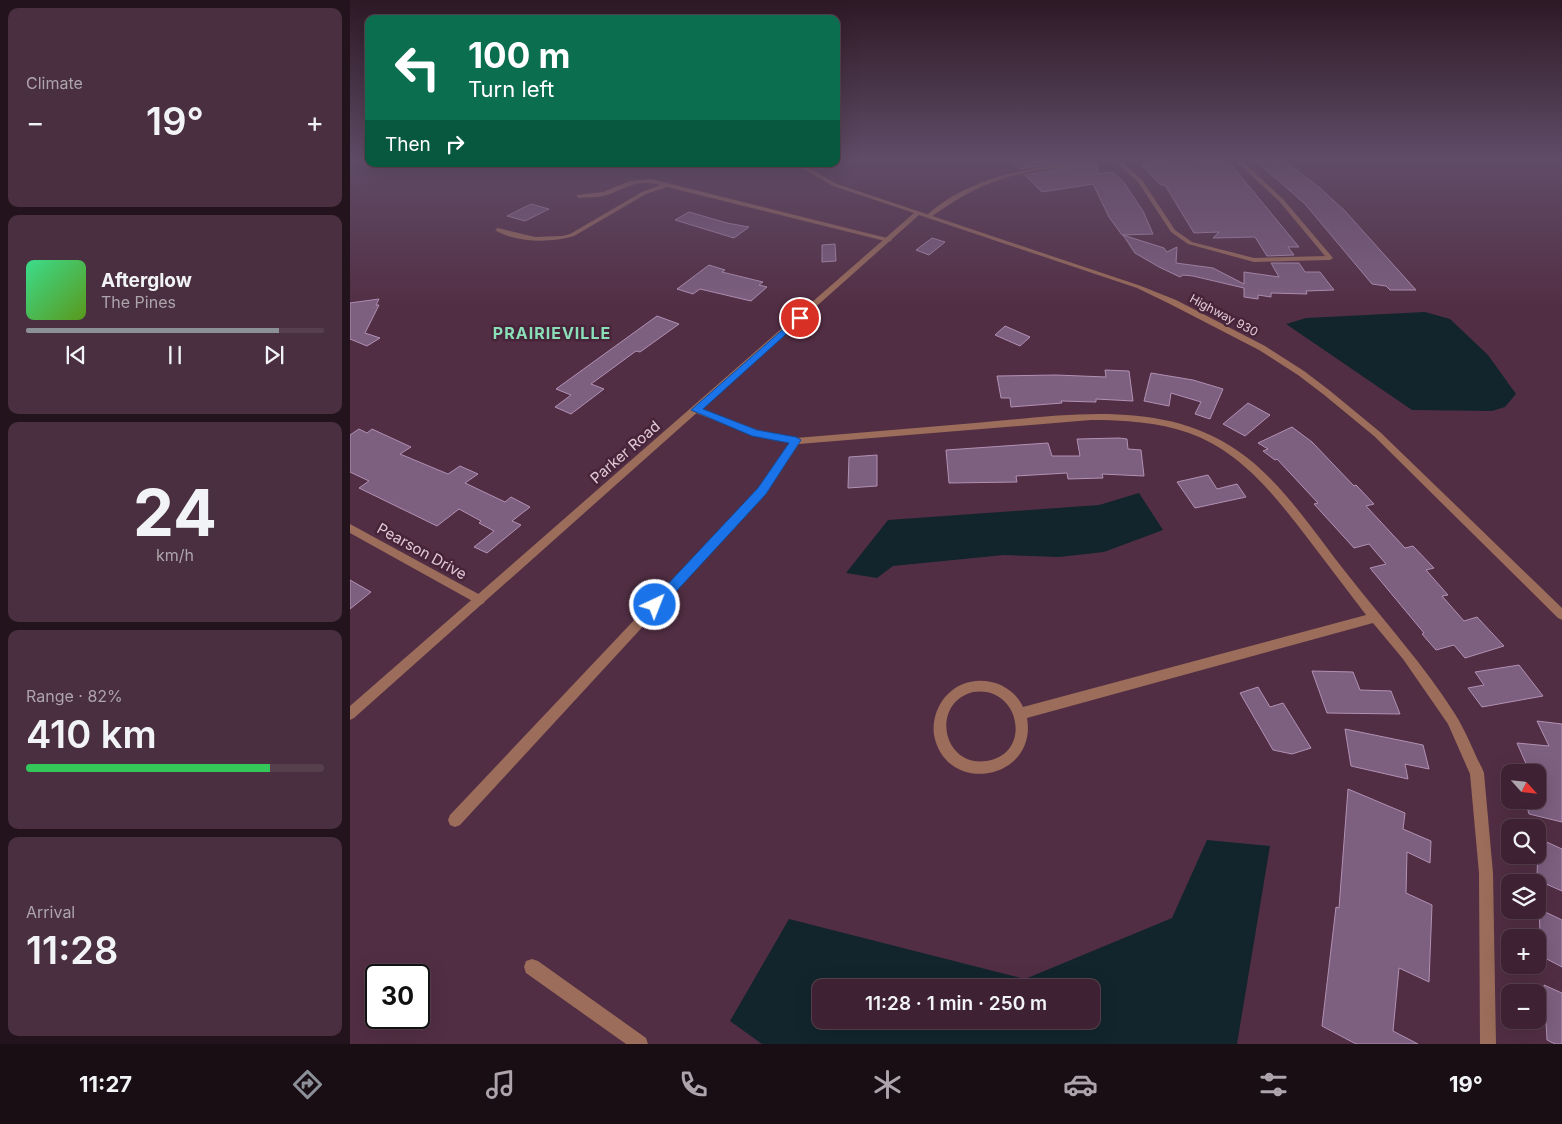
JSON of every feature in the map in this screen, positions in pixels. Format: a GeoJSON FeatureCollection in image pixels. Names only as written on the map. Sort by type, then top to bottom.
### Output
{"type":"FeatureCollection","features":[{"type":"Feature","properties":{"kind":"street"},"geometry":{"type":"LineString","coordinates":[[498,230],[532,240],[560,239],[572,235],[616,210]]}},
{"type":"Feature","properties":{"kind":"street"},"geometry":{"type":"LineString","coordinates":[[770,210],[889,240]]}},
{"type":"Feature","properties":{"kind":"street","name":"Highway 930"},"geometry":{"type":"LineString","coordinates":[[912,210],[1139,287],[1230,330],[1302,373],[1377,434],[1562,615]]}},
{"type":"Feature","properties":{"kind":"street"},"geometry":{"type":"LineString","coordinates":[[929,216],[938,210]]}},
{"type":"Feature","properties":{"kind":"street"},"geometry":{"type":"LineString","coordinates":[[1160,210],[1174,231],[1190,243],[1231,255],[1254,260],[1330,258],[1289,210]]}},
{"type":"Feature","properties":{"kind":"street","name":"Parker Road"},"geometry":{"type":"LineString","coordinates":[[350,714],[919,212]]}},
{"type":"Feature","properties":{"kind":"street"},"geometry":{"type":"LineString","coordinates":[[696,410],[756,433],[796,440],[1091,418],[1130,417],[1190,430],[1222,444],[1253,466],[1290,508],[1375,618],[1407,655],[1452,720],[1477,774],[1486,873],[1488,1044]]}},
{"type":"Feature","properties":{"kind":"street"},"geometry":{"type":"LineString","coordinates":[[455,820],[762,491],[796,440]]}},
{"type":"Feature","properties":{"kind":"street","name":"Pearson Drive"},"geometry":{"type":"LineString","coordinates":[[350,528],[480,600]]}},
{"type":"Feature","properties":{"kind":"street"},"geometry":{"type":"LineString","coordinates":[[1021,714],[1375,618]]}},
{"type":"Feature","properties":{"kind":"street"},"geometry":{"type":"LineString","coordinates":[[985,687],[1004,693],[1014,702],[1021,714],[1023,727],[1021,740],[1015,752],[1005,761],[992,766],[978,767],[964,764],[953,756],[944,745],[940,732],[940,718],[945,706],[953,696],[965,689],[985,687]]}},
{"type":"Feature","properties":{"kind":"street"},"geometry":{"type":"LineString","coordinates":[[532,967],[640,1044]]}},
{"type":"Feature","properties":{"kind":"water"},"geometry":{"type":"Polygon","coordinates":[[[1425,312],[1450,319],[1488,355],[1516,394],[1505,407],[1492,411],[1412,410],[1286,324],[1306,318],[1425,312]]]}},
{"type":"Feature","properties":{"kind":"water"},"geometry":{"type":"Polygon","coordinates":[[[1139,493],[1163,530],[1104,552],[1059,557],[1004,555],[893,566],[877,578],[846,573],[888,520],[1099,505],[1139,493]]]}},
{"type":"Feature","properties":{"kind":"water"},"geometry":{"type":"Polygon","coordinates":[[[1207,840],[1270,846],[1237,1044],[762,1044],[730,1021],[789,919],[1025,979],[1172,918],[1207,840]]]}},
{"type":"Feature","properties":{"kind":"building"},"geometry":{"type":"Polygon","coordinates":[[[520,210],[548,210],[525,221],[507,216],[520,210]]]}},
{"type":"Feature","properties":{"kind":"building"},"geometry":{"type":"Polygon","coordinates":[[[1105,210],[1142,210],[1153,234],[1122,235],[1105,210]]]}},
{"type":"Feature","properties":{"kind":"building"},"geometry":{"type":"Polygon","coordinates":[[[1180,210],[1268,210],[1299,247],[1288,247],[1294,255],[1267,256],[1255,237],[1213,238],[1219,232],[1194,233],[1180,210]]]}},
{"type":"Feature","properties":{"kind":"building"},"geometry":{"type":"Polygon","coordinates":[[[1310,210],[1344,210],[1416,290],[1390,290],[1386,286],[1372,284],[1310,210]]]}},
{"type":"Feature","properties":{"kind":"building"},"geometry":{"type":"Polygon","coordinates":[[[689,212],[749,227],[734,238],[675,220],[689,212]]]}},
{"type":"Feature","properties":{"kind":"building"},"geometry":{"type":"Polygon","coordinates":[[[1123,235],[1164,248],[1167,252],[1177,247],[1176,263],[1213,268],[1244,284],[1244,272],[1279,277],[1271,263],[1299,263],[1305,272],[1320,272],[1334,290],[1306,291],[1307,294],[1271,293],[1271,297],[1258,295],[1258,299],[1244,297],[1244,288],[1193,276],[1183,275],[1180,277],[1159,267],[1135,253],[1123,235]]]}},
{"type":"Feature","properties":{"kind":"building"},"geometry":{"type":"Polygon","coordinates":[[[932,238],[945,242],[929,255],[916,250],[932,238]]]}},
{"type":"Feature","properties":{"kind":"building"},"geometry":{"type":"Polygon","coordinates":[[[835,244],[836,261],[822,262],[822,245],[835,244]]]}},
{"type":"Feature","properties":{"kind":"building"},"geometry":{"type":"Polygon","coordinates":[[[709,265],[725,270],[722,272],[763,282],[759,285],[767,287],[751,301],[700,289],[693,294],[677,289],[709,265]]]}},
{"type":"Feature","properties":{"kind":"building"},"geometry":{"type":"Polygon","coordinates":[[[379,299],[376,305],[379,305],[365,333],[380,338],[367,346],[350,339],[350,303],[379,299]]]}},
{"type":"Feature","properties":{"kind":"building"},"geometry":{"type":"Polygon","coordinates":[[[657,316],[679,324],[640,352],[636,351],[591,384],[604,389],[571,414],[555,407],[571,395],[556,389],[657,316]]]}},
{"type":"Feature","properties":{"kind":"building"},"geometry":{"type":"Polygon","coordinates":[[[1005,326],[1030,337],[1020,346],[995,335],[1005,326]]]}},
{"type":"Feature","properties":{"kind":"building"},"geometry":{"type":"Polygon","coordinates":[[[1105,370],[1129,371],[1133,401],[1096,399],[1096,402],[1061,401],[1062,403],[1011,407],[1010,398],[1001,398],[997,376],[1056,375],[1106,377],[1105,370]]]}},
{"type":"Feature","properties":{"kind":"building"},"geometry":{"type":"Polygon","coordinates":[[[1151,373],[1193,380],[1223,389],[1210,419],[1195,414],[1201,402],[1171,393],[1169,406],[1144,401],[1151,373]]]}},
{"type":"Feature","properties":{"kind":"building"},"geometry":{"type":"Polygon","coordinates":[[[1248,403],[1270,415],[1245,436],[1223,424],[1248,403]]]}},
{"type":"Feature","properties":{"kind":"building"},"geometry":{"type":"Polygon","coordinates":[[[1292,427],[1312,442],[1374,504],[1366,506],[1405,548],[1413,546],[1434,568],[1426,570],[1448,595],[1442,596],[1464,621],[1477,617],[1504,646],[1465,658],[1454,645],[1436,650],[1370,568],[1386,564],[1369,544],[1354,548],[1314,504],[1318,503],[1277,459],[1275,460],[1263,451],[1268,449],[1258,443],[1292,427]]]}},
{"type":"Feature","properties":{"kind":"building"},"geometry":{"type":"Polygon","coordinates":[[[359,429],[367,433],[372,429],[411,447],[400,454],[448,474],[460,466],[478,474],[465,483],[505,502],[511,497],[530,507],[512,521],[521,525],[487,553],[474,547],[494,531],[479,523],[481,521],[459,509],[437,526],[359,488],[369,481],[350,472],[350,435],[359,429]]]}},
{"type":"Feature","properties":{"kind":"building"},"geometry":{"type":"Polygon","coordinates":[[[1077,439],[1127,439],[1128,449],[1141,450],[1144,476],[1102,474],[1103,478],[1068,479],[1067,473],[1016,476],[1017,482],[949,483],[946,450],[1048,443],[1052,456],[1080,456],[1077,439]]]}},
{"type":"Feature","properties":{"kind":"building"},"geometry":{"type":"Polygon","coordinates":[[[877,455],[877,486],[848,488],[849,457],[877,455]]]}},
{"type":"Feature","properties":{"kind":"building"},"geometry":{"type":"Polygon","coordinates":[[[1208,475],[1217,489],[1237,484],[1246,497],[1195,508],[1177,482],[1208,475]]]}},
{"type":"Feature","properties":{"kind":"building"},"geometry":{"type":"Polygon","coordinates":[[[350,580],[371,592],[350,609],[350,580]]]}},
{"type":"Feature","properties":{"kind":"building"},"geometry":{"type":"Polygon","coordinates":[[[1519,665],[1543,696],[1482,707],[1468,688],[1484,685],[1475,672],[1519,665]]]}},
{"type":"Feature","properties":{"kind":"building"},"geometry":{"type":"Polygon","coordinates":[[[1312,671],[1353,672],[1360,690],[1391,691],[1400,714],[1327,713],[1312,671]]]}},
{"type":"Feature","properties":{"kind":"building"},"geometry":{"type":"Polygon","coordinates":[[[1258,687],[1270,707],[1283,703],[1311,748],[1292,754],[1273,750],[1240,693],[1258,687]]]}},
{"type":"Feature","properties":{"kind":"building"},"geometry":{"type":"Polygon","coordinates":[[[1537,721],[1562,724],[1562,822],[1529,814],[1528,809],[1546,809],[1546,764],[1526,764],[1517,743],[1549,746],[1537,721]]]}},
{"type":"Feature","properties":{"kind":"building"},"geometry":{"type":"Polygon","coordinates":[[[1345,729],[1423,745],[1429,769],[1405,764],[1408,779],[1351,766],[1345,729]]]}},
{"type":"Feature","properties":{"kind":"building"},"geometry":{"type":"Polygon","coordinates":[[[1348,789],[1405,813],[1403,829],[1431,841],[1430,863],[1407,852],[1406,893],[1432,905],[1429,982],[1399,968],[1393,1031],[1418,1044],[1356,1044],[1322,1026],[1336,907],[1339,908],[1348,789]]]}},
{"type":"Feature","properties":{"kind":"building"},"geometry":{"type":"Polygon","coordinates":[[[1546,842],[1562,849],[1562,891],[1546,884],[1546,874],[1537,874],[1537,864],[1546,864],[1546,842]]]}},
{"type":"Feature","properties":{"kind":"building"},"geometry":{"type":"Polygon","coordinates":[[[1546,912],[1562,920],[1562,967],[1546,959],[1546,929],[1540,929],[1539,919],[1546,919],[1546,912]]]}},
{"type":"Feature","properties":{"kind":"building"},"geometry":{"type":"Polygon","coordinates":[[[1546,986],[1562,993],[1562,1044],[1555,1044],[1547,1040],[1546,986]]]}},
{"type":"Feature","properties":{"kind":"district","name":"PRAIRIEVILLE"},"geometry":{"type":"Point","coordinates":[552,333]}},
{"type":"Feature","properties":{"kind":"route"},"geometry":{"type":"LineString","coordinates":[[655,605],[762,491],[784,461],[796,440],[756,433],[696,410],[800,318]]}}]}
